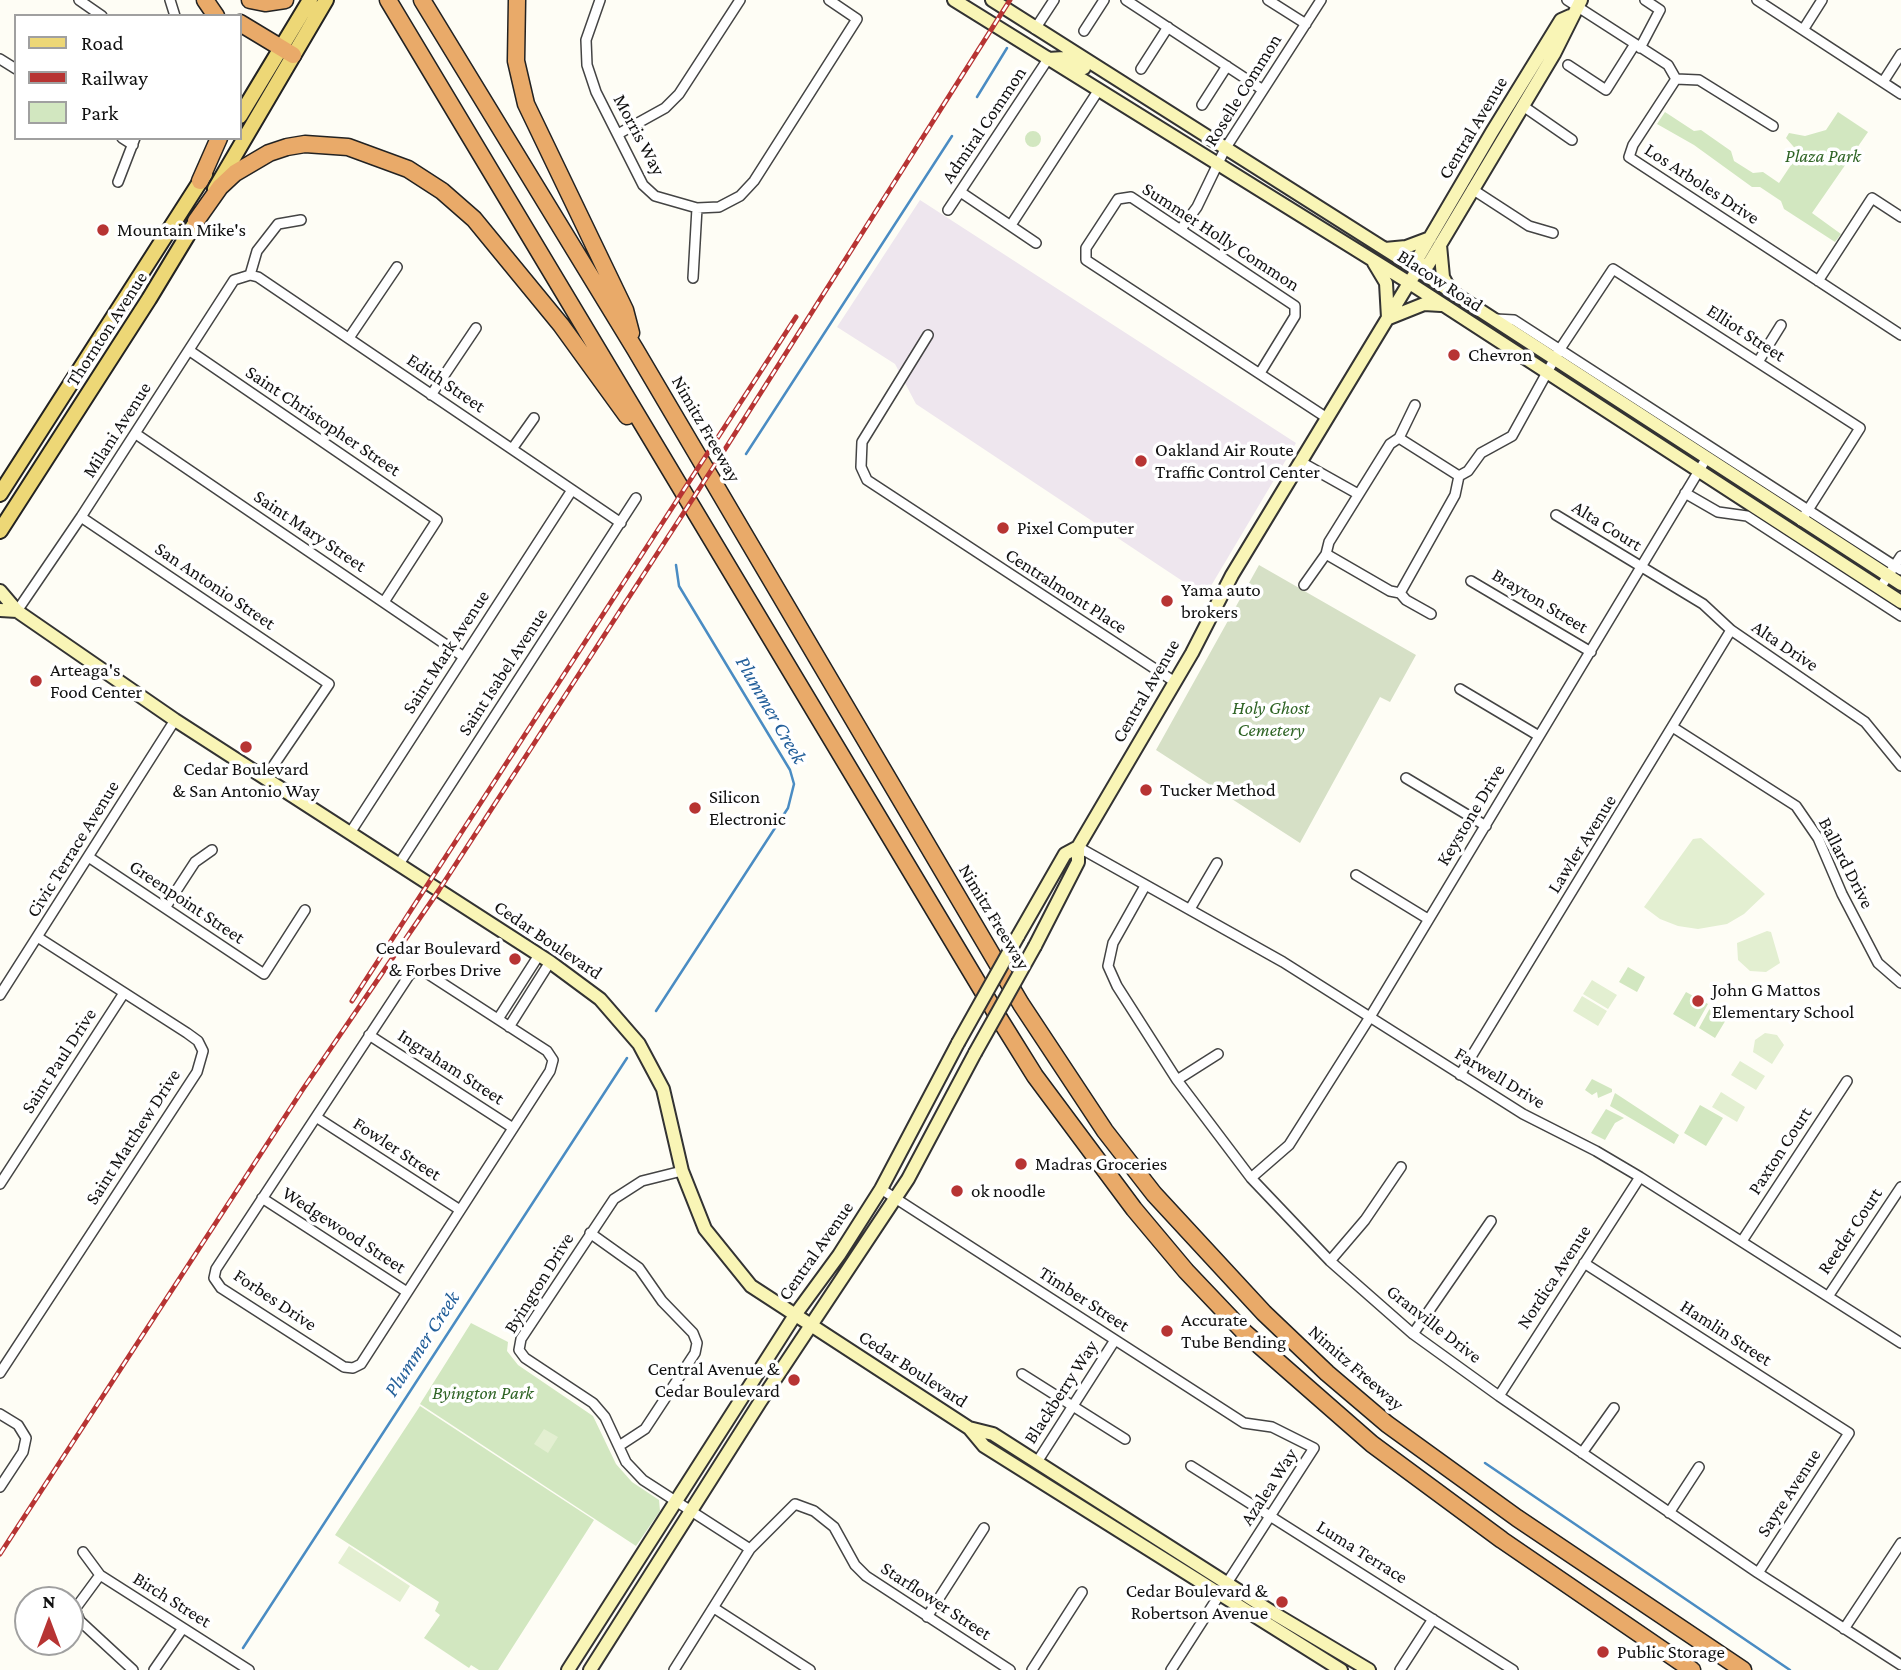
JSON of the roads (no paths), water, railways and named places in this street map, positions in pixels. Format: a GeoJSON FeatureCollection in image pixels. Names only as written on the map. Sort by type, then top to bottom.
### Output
{"type":"FeatureCollection","features":[{"type":"Feature","properties":{"kind":"highway"},"geometry":{"type":"LineString","coordinates":[[250,0],[265,3],[285,0]]}},
{"type":"Feature","properties":{"kind":"highway"},"geometry":{"type":"LineString","coordinates":[[376,0],[447,102]]}},
{"type":"Feature","properties":{"kind":"highway"},"geometry":{"type":"LineString","coordinates":[[388,0],[1035,1076],[1093,1157],[1186,1271],[1244,1332],[1371,1444],[1502,1540],[1692,1670]]}},
{"type":"Feature","properties":{"kind":"highway","name":"Nimitz Freeway"},"geometry":{"type":"LineString","coordinates":[[422,0],[635,349],[1014,992],[1105,1131],[1154,1194],[1264,1313],[1387,1424],[1517,1518],[1743,1670]]}},
{"type":"Feature","properties":{"kind":"highway"},"geometry":{"type":"LineString","coordinates":[[517,0],[516,61],[526,104],[625,310],[635,349]]}},
{"type":"Feature","properties":{"kind":"highway"},"geometry":{"type":"LineString","coordinates":[[242,24],[286,51]]}},
{"type":"Feature","properties":{"kind":"highway"},"geometry":{"type":"LineString","coordinates":[[200,181],[218,140]]}},
{"type":"Feature","properties":{"kind":"highway"},"geometry":{"type":"LineString","coordinates":[[196,221],[220,187],[235,173],[269,153],[287,147],[305,144],[348,147],[408,169],[456,201],[497,246],[561,325],[696,512]]}},
{"type":"Feature","properties":{"kind":"main road","name":"Blacow Road"},"geometry":{"type":"LineString","coordinates":[[954,0],[1409,283],[1901,602]]}},
{"type":"Feature","properties":{"kind":"main road","name":"Blacow Road"},"geometry":{"type":"LineString","coordinates":[[992,0],[1225,149],[1419,268],[1494,318],[1557,354],[1706,459],[1895,571],[1901,584]]}},
{"type":"Feature","properties":{"kind":"main road","name":"Thornton Avenue"},"geometry":{"type":"LineString","coordinates":[[242,113],[320,1]]}},
{"type":"Feature","properties":{"kind":"main road","name":"Central Avenue"},"geometry":{"type":"LineString","coordinates":[[1435,240],[1472,189],[1523,106],[1570,25],[1574,6]]}},
{"type":"Feature","properties":{"kind":"main road","name":"Central Avenue"},"geometry":{"type":"LineString","coordinates":[[590,1670],[810,1325],[895,1199],[1035,946],[1078,862],[1078,847],[1175,682],[1212,610],[1409,283],[1419,268],[1428,265],[1435,240],[1561,20],[1574,6]]}},
{"type":"Feature","properties":{"kind":"main road","name":"Thornton Avenue"},"geometry":{"type":"LineString","coordinates":[[242,134],[286,51]]}},
{"type":"Feature","properties":{"kind":"main road"},"geometry":{"type":"LineString","coordinates":[[1048,60],[1064,58],[1085,68],[1105,72]]}},
{"type":"Feature","properties":{"kind":"main road","name":"Thornton Avenue"},"geometry":{"type":"LineString","coordinates":[[0,494],[225,140]]}},
{"type":"Feature","properties":{"kind":"main road","name":"Thornton Avenue"},"geometry":{"type":"LineString","coordinates":[[0,531],[196,221],[239,140]]}},
{"type":"Feature","properties":{"kind":"main road"},"geometry":{"type":"LineString","coordinates":[[1385,248],[1406,247],[1435,240],[1443,277],[1451,291]]}},
{"type":"Feature","properties":{"kind":"main road"},"geometry":{"type":"LineString","coordinates":[[1371,259],[1386,283],[1388,318],[1419,306],[1443,305]]}},
{"type":"Feature","properties":{"kind":"main road","name":"Cedar Boulevard"},"geometry":{"type":"LineString","coordinates":[[0,591],[17,611],[175,720],[544,958],[600,999],[639,1044],[663,1089],[682,1171],[705,1229],[751,1286],[969,1428],[984,1446],[1340,1670]]}},
{"type":"Feature","properties":{"kind":"main road"},"geometry":{"type":"LineString","coordinates":[[0,610],[17,611]]}},
{"type":"Feature","properties":{"kind":"main road","name":"Central Avenue"},"geometry":{"type":"LineString","coordinates":[[568,1670],[795,1315],[839,1255],[881,1189],[958,1043],[1065,854],[1078,847]]}},
{"type":"Feature","properties":{"kind":"main road","name":"Cedar Boulevard"},"geometry":{"type":"LineString","coordinates":[[969,1428],[993,1434],[1227,1584],[1369,1670]]}},
{"type":"Feature","properties":{"kind":"street"},"geometry":{"type":"LineString","coordinates":[[79,0],[99,14]]}},
{"type":"Feature","properties":{"kind":"street","name":"Morris Way"},"geometry":{"type":"LineString","coordinates":[[600,0],[586,40],[587,65],[596,92],[643,185],[654,196],[696,208],[719,207],[740,196],[754,181],[857,19],[829,0]]}},
{"type":"Feature","properties":{"kind":"street"},"geometry":{"type":"LineString","coordinates":[[618,134],[665,108],[679,94],[740,0]]}},
{"type":"Feature","properties":{"kind":"street"},"geometry":{"type":"LineString","coordinates":[[1035,29],[1054,0]]}},
{"type":"Feature","properties":{"kind":"street"},"geometry":{"type":"LineString","coordinates":[[1084,31],[1104,0]]}},
{"type":"Feature","properties":{"kind":"street"},"geometry":{"type":"LineString","coordinates":[[1126,0],[1263,90]]}},
{"type":"Feature","properties":{"kind":"street"},"geometry":{"type":"LineString","coordinates":[[1268,0],[1306,24]]}},
{"type":"Feature","properties":{"kind":"street","name":"Roselle Common"},"geometry":{"type":"LineString","coordinates":[[1181,229],[1197,207],[1225,149],[1321,0]]}},
{"type":"Feature","properties":{"kind":"street"},"geometry":{"type":"LineString","coordinates":[[1567,65],[1606,90],[1660,10],[1645,0]]}},
{"type":"Feature","properties":{"kind":"street"},"geometry":{"type":"LineString","coordinates":[[1757,0],[1901,94]]}},
{"type":"Feature","properties":{"kind":"street"},"geometry":{"type":"LineString","coordinates":[[1803,30],[1822,0]]}},
{"type":"Feature","properties":{"kind":"street"},"geometry":{"type":"LineString","coordinates":[[1574,6],[1668,65],[1676,79],[1699,80],[1773,126]]}},
{"type":"Feature","properties":{"kind":"street"},"geometry":{"type":"LineString","coordinates":[[1141,69],[1168,27]]}},
{"type":"Feature","properties":{"kind":"street"},"geometry":{"type":"LineString","coordinates":[[1883,82],[1901,54]]}},
{"type":"Feature","properties":{"kind":"street","name":"Admiral Common"},"geometry":{"type":"LineString","coordinates":[[948,210],[962,193],[1048,60]]}},
{"type":"Feature","properties":{"kind":"street"},"geometry":{"type":"LineString","coordinates":[[1202,105],[1227,66]]}},
{"type":"Feature","properties":{"kind":"street","name":"Los Arboles Drive"},"geometry":{"type":"LineString","coordinates":[[1676,79],[1633,145],[1629,157],[1901,335]]}},
{"type":"Feature","properties":{"kind":"street"},"geometry":{"type":"LineString","coordinates":[[1011,225],[1098,91]]}},
{"type":"Feature","properties":{"kind":"street"},"geometry":{"type":"LineString","coordinates":[[1523,106],[1572,140]]}},
{"type":"Feature","properties":{"kind":"street"},"geometry":{"type":"LineString","coordinates":[[118,182],[134,142]]}},
{"type":"Feature","properties":{"kind":"street"},"geometry":{"type":"LineString","coordinates":[[1472,189],[1529,226],[1553,233]]}},
{"type":"Feature","properties":{"kind":"street"},"geometry":{"type":"LineString","coordinates":[[962,193],[1036,243]]}},
{"type":"Feature","properties":{"kind":"street","name":"Summer Holly Common"},"geometry":{"type":"LineString","coordinates":[[1260,373],[1297,309],[1131,197],[1118,199],[1086,248],[1086,260],[1327,418]]}},
{"type":"Feature","properties":{"kind":"street"},"geometry":{"type":"LineString","coordinates":[[1818,281],[1872,198],[1901,217]]}},
{"type":"Feature","properties":{"kind":"street"},"geometry":{"type":"LineString","coordinates":[[693,278],[696,208]]}},
{"type":"Feature","properties":{"kind":"street"},"geometry":{"type":"LineString","coordinates":[[250,275],[257,251],[278,224],[301,220]]}},
{"type":"Feature","properties":{"kind":"street"},"geometry":{"type":"LineString","coordinates":[[349,338],[397,267]]}},
{"type":"Feature","properties":{"kind":"street","name":"Elliot Street"},"geometry":{"type":"LineString","coordinates":[[1557,354],[1613,269],[1860,428],[1804,516]]}},
{"type":"Feature","properties":{"kind":"street","name":"Edith Street"},"geometry":{"type":"LineString","coordinates":[[250,275],[258,277],[621,523]]}},
{"type":"Feature","properties":{"kind":"street","name":"Milani Avenue"},"geometry":{"type":"LineString","coordinates":[[17,611],[136,434],[234,280],[250,275]]}},
{"type":"Feature","properties":{"kind":"street"},"geometry":{"type":"LineString","coordinates":[[1758,362],[1781,325]]}},
{"type":"Feature","properties":{"kind":"street"},"geometry":{"type":"LineString","coordinates":[[431,395],[476,328]]}},
{"type":"Feature","properties":{"kind":"street","name":"Centralmont Place"},"geometry":{"type":"LineString","coordinates":[[928,335],[862,442],[861,467],[867,480],[1175,682]]}},
{"type":"Feature","properties":{"kind":"street","name":"Saint Christopher Street"},"geometry":{"type":"LineString","coordinates":[[190,351],[437,520],[384,602]]}},
{"type":"Feature","properties":{"kind":"street"},"geometry":{"type":"LineString","coordinates":[[1400,593],[1455,495],[1459,477],[1468,471],[1481,453],[1512,436],[1557,354]]}},
{"type":"Feature","properties":{"kind":"street","name":"Blacow Road"},"geometry":{"type":"LineString","coordinates":[[1557,354],[1804,516]]}},
{"type":"Feature","properties":{"kind":"street"},"geometry":{"type":"LineString","coordinates":[[1304,585],[1326,554],[1329,542],[1357,494],[1390,444],[1399,438],[1415,405]]}},
{"type":"Feature","properties":{"kind":"street"},"geometry":{"type":"LineString","coordinates":[[512,449],[534,418]]}},
{"type":"Feature","properties":{"kind":"street","name":"Saint Mary Street"},"geometry":{"type":"LineString","coordinates":[[136,434],[464,657]]}},
{"type":"Feature","properties":{"kind":"street"},"geometry":{"type":"LineString","coordinates":[[1399,438],[1459,477]]}},
{"type":"Feature","properties":{"kind":"street","name":"Keystone Drive"},"geometry":{"type":"LineString","coordinates":[[1251,1178],[1289,1145],[1370,1017],[1706,459]]}},
{"type":"Feature","properties":{"kind":"street"},"geometry":{"type":"LineString","coordinates":[[1301,461],[1357,494]]}},
{"type":"Feature","properties":{"kind":"street","name":"Saint Mark Avenue"},"geometry":{"type":"LineString","coordinates":[[350,833],[572,490]]}},
{"type":"Feature","properties":{"kind":"street"},"geometry":{"type":"LineString","coordinates":[[1685,493],[1718,512],[1747,516],[1901,616]]}},
{"type":"Feature","properties":{"kind":"street","name":"Saint Isabel Avenue"},"geometry":{"type":"LineString","coordinates":[[399,864],[636,498]]}},
{"type":"Feature","properties":{"kind":"street","name":"Alta Court"},"geometry":{"type":"LineString","coordinates":[[1556,515],[1640,567]]}},
{"type":"Feature","properties":{"kind":"street","name":"San Antonio Street"},"geometry":{"type":"LineString","coordinates":[[81,517],[329,684],[265,778]]}},
{"type":"Feature","properties":{"kind":"street"},"geometry":{"type":"LineString","coordinates":[[1326,554],[1390,591],[1400,593],[1406,600],[1431,614]]}},
{"type":"Feature","properties":{"kind":"street"},"geometry":{"type":"LineString","coordinates":[[1880,588],[1895,571],[1901,556]]}},
{"type":"Feature","properties":{"kind":"street","name":"Alta Drive"},"geometry":{"type":"LineString","coordinates":[[1640,567],[1703,604],[1731,630],[1865,722],[1901,766]]}},
{"type":"Feature","properties":{"kind":"street","name":"Brayton Street"},"geometry":{"type":"LineString","coordinates":[[1471,581],[1591,652]]}},
{"type":"Feature","properties":{"kind":"street","name":"Lawler Avenue"},"geometry":{"type":"LineString","coordinates":[[1460,1075],[1731,630]]}},
{"type":"Feature","properties":{"kind":"street"},"geometry":{"type":"LineString","coordinates":[[1460,689],[1539,736]]}},
{"type":"Feature","properties":{"kind":"street","name":"Civic Terrace Avenue"},"geometry":{"type":"LineString","coordinates":[[0,995],[90,858],[175,720]]}},
{"type":"Feature","properties":{"kind":"street","name":"Ballard Drive"},"geometry":{"type":"LineString","coordinates":[[1674,727],[1796,806],[1818,838],[1842,894],[1878,963],[1901,983]]}},
{"type":"Feature","properties":{"kind":"street"},"geometry":{"type":"LineString","coordinates":[[1406,778],[1486,825]]}},
{"type":"Feature","properties":{"kind":"street","name":"Farwell Drive"},"geometry":{"type":"LineString","coordinates":[[1078,847],[1190,909],[1370,1017],[1522,1114],[1596,1150],[1901,1343]]}},
{"type":"Feature","properties":{"kind":"street"},"geometry":{"type":"LineString","coordinates":[[165,908],[195,862],[212,850]]}},
{"type":"Feature","properties":{"kind":"street","name":"Greenpoint Street"},"geometry":{"type":"LineString","coordinates":[[90,858],[264,974],[305,910]]}},
{"type":"Feature","properties":{"kind":"street"},"geometry":{"type":"LineString","coordinates":[[1190,909],[1217,863]]}},
{"type":"Feature","properties":{"kind":"street"},"geometry":{"type":"LineString","coordinates":[[1356,875],[1428,919]]}},
{"type":"Feature","properties":{"kind":"street","name":"Granville Drive"},"geometry":{"type":"LineString","coordinates":[[1145,886],[1113,943],[1108,966],[1117,986],[1177,1080],[1251,1178],[1330,1261],[1413,1334],[1499,1396],[1758,1573],[1901,1665]]}},
{"type":"Feature","properties":{"kind":"street","name":"Saint Matthew Drive"},"geometry":{"type":"LineString","coordinates":[[0,1373],[202,1062],[203,1051],[198,1041],[39,937]]}},
{"type":"Feature","properties":{"kind":"street"},"geometry":{"type":"LineString","coordinates":[[498,1019],[544,958]]}},
{"type":"Feature","properties":{"kind":"street"},"geometry":{"type":"LineString","coordinates":[[509,1027],[544,958]]}},
{"type":"Feature","properties":{"kind":"street","name":"Forbes Drive"},"geometry":{"type":"LineString","coordinates":[[425,972],[498,1019],[547,1051],[553,1060],[513,1128],[361,1364],[353,1368],[344,1367],[221,1288],[214,1279],[216,1269],[410,974],[425,972]]}},
{"type":"Feature","properties":{"kind":"street","name":"Saint Paul Drive"},"geometry":{"type":"LineString","coordinates":[[0,1184],[124,993]]}},
{"type":"Feature","properties":{"kind":"street","name":"Ingraham Street"},"geometry":{"type":"LineString","coordinates":[[369,1035],[513,1128]]}},
{"type":"Feature","properties":{"kind":"street"},"geometry":{"type":"LineString","coordinates":[[1177,1080],[1218,1054]]}},
{"type":"Feature","properties":{"kind":"street","name":"Paxton Court"},"geometry":{"type":"LineString","coordinates":[[1742,1241],[1847,1081]]}},
{"type":"Feature","properties":{"kind":"street","name":"Fowler Street"},"geometry":{"type":"LineString","coordinates":[[316,1117],[460,1210]]}},
{"type":"Feature","properties":{"kind":"street"},"geometry":{"type":"LineString","coordinates":[[1330,1261],[1365,1220],[1401,1167]]}},
{"type":"Feature","properties":{"kind":"street","name":"Byington Drive"},"geometry":{"type":"LineString","coordinates":[[682,1171],[642,1181],[614,1199],[521,1339],[519,1350],[525,1359],[593,1403],[605,1417],[626,1462],[643,1480],[693,1512]]}},
{"type":"Feature","properties":{"kind":"street","name":"Nordica Avenue"},"geometry":{"type":"LineString","coordinates":[[1499,1396],[1640,1177]]}},
{"type":"Feature","properties":{"kind":"street","name":"Reeder Court"},"geometry":{"type":"LineString","coordinates":[[1829,1295],[1901,1187]]}},
{"type":"Feature","properties":{"kind":"street","name":"Timber Street"},"geometry":{"type":"LineString","coordinates":[[881,1189],[1244,1423],[1272,1427]]}},
{"type":"Feature","properties":{"kind":"street","name":"Wedgewood Street"},"geometry":{"type":"LineString","coordinates":[[262,1198],[407,1292]]}},
{"type":"Feature","properties":{"kind":"street"},"geometry":{"type":"LineString","coordinates":[[1413,1334],[1491,1221]]}},
{"type":"Feature","properties":{"kind":"street"},"geometry":{"type":"LineString","coordinates":[[590,1233],[639,1268],[697,1343],[695,1353],[645,1429],[619,1446]]}},
{"type":"Feature","properties":{"kind":"street","name":"Hamlin Street"},"geometry":{"type":"LineString","coordinates":[[1584,1263],[1849,1433]]}},
{"type":"Feature","properties":{"kind":"street","name":"Blackberry Way"},"geometry":{"type":"LineString","coordinates":[[1037,1462],[1115,1340]]}},
{"type":"Feature","properties":{"kind":"street"},"geometry":{"type":"LineString","coordinates":[[1022,1374],[1125,1439]]}},
{"type":"Feature","properties":{"kind":"street"},"geometry":{"type":"LineString","coordinates":[[1582,1453],[1614,1408]]}},
{"type":"Feature","properties":{"kind":"street"},"geometry":{"type":"LineString","coordinates":[[0,1414],[18,1425],[26,1438],[23,1452],[0,1487]]}},
{"type":"Feature","properties":{"kind":"street","name":"Azalea Way"},"geometry":{"type":"LineString","coordinates":[[1171,1670],[1314,1448],[1272,1427]]}},
{"type":"Feature","properties":{"kind":"street","name":"Sayre Avenue"},"geometry":{"type":"LineString","coordinates":[[1758,1573],[1849,1433]]}},
{"type":"Feature","properties":{"kind":"street","name":"Luma Terrace"},"geometry":{"type":"LineString","coordinates":[[1191,1466],[1513,1670]]}},
{"type":"Feature","properties":{"kind":"street"},"geometry":{"type":"LineString","coordinates":[[1669,1513],[1699,1467]]}},
{"type":"Feature","properties":{"kind":"street","name":"Starflower Street"},"geometry":{"type":"LineString","coordinates":[[750,1549],[795,1504],[814,1511],[834,1527],[855,1565],[866,1576],[1010,1670]]}},
{"type":"Feature","properties":{"kind":"street"},"geometry":{"type":"LineString","coordinates":[[674,1670],[750,1549],[693,1512]]}},
{"type":"Feature","properties":{"kind":"street"},"geometry":{"type":"LineString","coordinates":[[927,1617],[984,1528]]}},
{"type":"Feature","properties":{"kind":"street"},"geometry":{"type":"LineString","coordinates":[[1844,1629],[1901,1543]]}},
{"type":"Feature","properties":{"kind":"street","name":"Birch Street"},"geometry":{"type":"LineString","coordinates":[[83,1552],[100,1575],[249,1670]]}},
{"type":"Feature","properties":{"kind":"street"},"geometry":{"type":"LineString","coordinates":[[100,1575],[75,1609],[80,1622],[133,1670]]}},
{"type":"Feature","properties":{"kind":"street"},"geometry":{"type":"LineString","coordinates":[[1032,1670],[1082,1592]]}},
{"type":"Feature","properties":{"kind":"street"},"geometry":{"type":"LineString","coordinates":[[714,1608],[810,1670]]}},
{"type":"Feature","properties":{"kind":"street"},"geometry":{"type":"LineString","coordinates":[[1400,1670],[1433,1619]]}},
{"type":"Feature","properties":{"kind":"street"},"geometry":{"type":"LineString","coordinates":[[154,1670],[183,1628]]}},
{"type":"Feature","properties":{"kind":"waterway","name":"Plummer Creek"},"geometry":{"type":"LineString","coordinates":[[977,97],[1007,48]]}},
{"type":"Feature","properties":{"kind":"waterway","name":"Plummer Creek"},"geometry":{"type":"LineString","coordinates":[[746,454],[952,136]]}},
{"type":"Feature","properties":{"kind":"waterway","name":"Plummer Creek"},"geometry":{"type":"LineString","coordinates":[[656,1011],[788,808],[794,784],[790,770],[679,586],[676,565]]}},
{"type":"Feature","properties":{"kind":"waterway","name":"Plummer Creek"},"geometry":{"type":"LineString","coordinates":[[243,1648],[627,1058]]}},
{"type":"Feature","properties":{"kind":"waterway"},"geometry":{"type":"LineString","coordinates":[[1485,1463],[1790,1670]]}},
{"type":"Feature","properties":{"kind":"railway"},"geometry":{"type":"LineString","coordinates":[[0,1554],[303,1089],[439,890],[727,446],[1010,0]]}},
{"type":"Feature","properties":{"kind":"railway"},"geometry":{"type":"LineString","coordinates":[[352,1001],[796,317]]}},
{"type":"Feature","properties":{"kind":"place","name":"Mountain Mike's"},"geometry":{"type":"Point","coordinates":[103,230]}},
{"type":"Feature","properties":{"kind":"place","name":"Chevron"},"geometry":{"type":"Point","coordinates":[1454,355]}},
{"type":"Feature","properties":{"kind":"place","name":"Oakland Air Route Traffic Control Center"},"geometry":{"type":"Point","coordinates":[1141,461]}},
{"type":"Feature","properties":{"kind":"place","name":"Pixel Computer"},"geometry":{"type":"Point","coordinates":[1003,528]}},
{"type":"Feature","properties":{"kind":"place","name":"Yama auto brokers"},"geometry":{"type":"Point","coordinates":[1167,601]}},
{"type":"Feature","properties":{"kind":"place","name":"Arteaga's Food Center"},"geometry":{"type":"Point","coordinates":[36,681]}},
{"type":"Feature","properties":{"kind":"place","name":"Cedar Boulevard & San Antonio Way"},"geometry":{"type":"Point","coordinates":[246,747]}},
{"type":"Feature","properties":{"kind":"place","name":"Tucker Method"},"geometry":{"type":"Point","coordinates":[1146,790]}},
{"type":"Feature","properties":{"kind":"place","name":"Silicon Electronic"},"geometry":{"type":"Point","coordinates":[695,808]}},
{"type":"Feature","properties":{"kind":"place","name":"Cedar Boulevard & Forbes Drive"},"geometry":{"type":"Point","coordinates":[515,959]}},
{"type":"Feature","properties":{"kind":"place","name":"John G Mattos Elementary School"},"geometry":{"type":"Point","coordinates":[1698,1001]}},
{"type":"Feature","properties":{"kind":"place","name":"Madras Groceries"},"geometry":{"type":"Point","coordinates":[1021,1164]}},
{"type":"Feature","properties":{"kind":"place","name":"ok noodle"},"geometry":{"type":"Point","coordinates":[957,1191]}},
{"type":"Feature","properties":{"kind":"place","name":"Accurate Tube Bending"},"geometry":{"type":"Point","coordinates":[1167,1331]}},
{"type":"Feature","properties":{"kind":"place","name":"Central Avenue & Cedar Boulevard"},"geometry":{"type":"Point","coordinates":[794,1380]}},
{"type":"Feature","properties":{"kind":"place","name":"Cedar Boulevard & Robertson Avenue"},"geometry":{"type":"Point","coordinates":[1282,1602]}},
{"type":"Feature","properties":{"kind":"place","name":"Public Storage"},"geometry":{"type":"Point","coordinates":[1603,1652]}},
{"type":"Feature","properties":{"kind":"park label","name":"Plaza Park"},"geometry":{"type":"Point","coordinates":[1823,156]}},
{"type":"Feature","properties":{"kind":"park label","name":"Holy Ghost Cemetery"},"geometry":{"type":"Point","coordinates":[1271,719]}},
{"type":"Feature","properties":{"kind":"park label","name":"Byington Park"},"geometry":{"type":"Point","coordinates":[483,1393]}}]}
